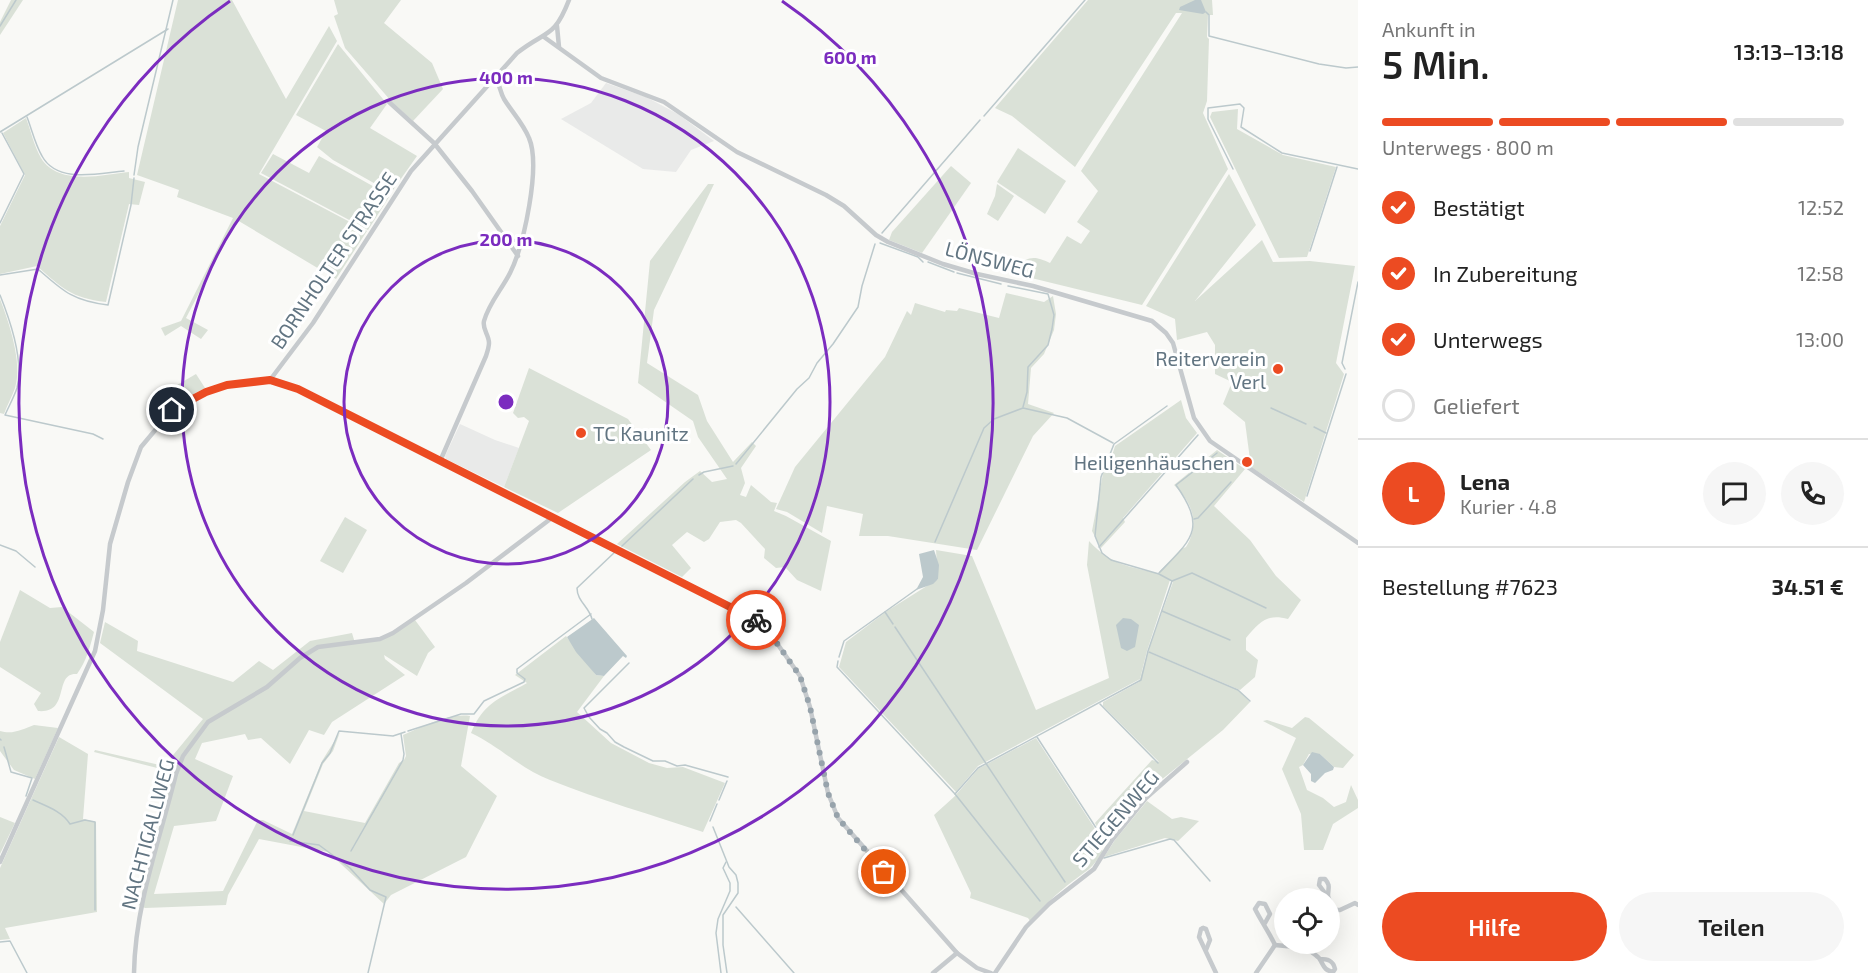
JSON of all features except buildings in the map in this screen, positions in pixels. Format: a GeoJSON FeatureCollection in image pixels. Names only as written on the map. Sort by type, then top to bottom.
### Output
{"type":"FeatureCollection","features":[{"type":"Feature","properties":{"kind":"street","name":"BORNHOLTER STRASSE"},"geometry":{"type":"LineString","coordinates":[[270,380],[313,323],[411,171],[518,53],[557,26],[569,0]]}},
{"type":"Feature","properties":{"kind":"street"},"geometry":{"type":"LineString","coordinates":[[557,26],[560,46]]}},
{"type":"Feature","properties":{"kind":"street","name":"LÖNSWEG"},"geometry":{"type":"LineString","coordinates":[[544,37],[560,46],[580,65],[601,78],[664,102],[737,152],[826,195],[844,206],[876,235],[888,242],[959,269],[1090,301],[1152,321],[1166,333],[1173,343],[1194,418],[1210,441],[1358,543]]}},
{"type":"Feature","properties":{"kind":"street"},"geometry":{"type":"LineString","coordinates":[[441,459],[486,356],[489,343],[483,324],[488,308],[510,274],[518,256],[525,227],[532,152],[530,140],[503,97],[495,78]]}},
{"type":"Feature","properties":{"kind":"street"},"geometry":{"type":"LineString","coordinates":[[389,102],[434,143],[472,191],[518,256]]}},
{"type":"Feature","properties":{"kind":"street"},"geometry":{"type":"LineString","coordinates":[[0,862],[94,651],[103,610],[110,544],[141,447],[172,410],[190,399],[227,385],[270,380],[298,389],[441,459],[764,625],[800,676],[810,707],[828,793],[838,818],[957,953],[977,968],[993,973]]}},
{"type":"Feature","properties":{"kind":"street","name":"NACHTIGALLWEG"},"geometry":{"type":"LineString","coordinates":[[134,973],[140,915],[176,774],[183,756],[208,722],[267,687],[300,658],[318,647],[380,639],[393,633],[466,583],[554,517]]}},
{"type":"Feature","properties":{"kind":"street","name":"STIEGENWEG"},"geometry":{"type":"LineString","coordinates":[[993,973],[1026,927],[1049,904],[1094,869],[1112,840],[1141,804],[1187,762]]}},
{"type":"Feature","properties":{"kind":"street"},"geometry":{"type":"LineString","coordinates":[[1340,910],[1354,903],[1358,905]]}},
{"type":"Feature","properties":{"kind":"street"},"geometry":{"type":"LineString","coordinates":[[1265,922],[1274,943]]}},
{"type":"Feature","properties":{"kind":"street"},"geometry":{"type":"LineString","coordinates":[[1256,973],[1274,946]]}},
{"type":"Feature","properties":{"kind":"street"},"geometry":{"type":"LineString","coordinates":[[1206,950],[1216,973]]}},
{"type":"Feature","properties":{"kind":"street"},"geometry":{"type":"LineString","coordinates":[[933,973],[957,953]]}},
{"type":"Feature","properties":{"kind":"street"},"geometry":{"type":"LineString","coordinates":[[1315,954],[1320,959]]}},
{"type":"Feature","properties":{"kind":"shaded area"},"geometry":{"type":"Polygon","coordinates":[[[11,0],[23,0],[0,35],[0,22],[11,0]]]}},
{"type":"Feature","properties":{"kind":"shaded area"},"geometry":{"type":"Polygon","coordinates":[[[178,0],[232,0],[286,99],[329,26],[337,41],[259,174],[367,231],[336,279],[237,220],[186,318],[208,330],[201,339],[181,326],[165,336],[161,328],[181,321],[233,218],[177,197],[179,190],[137,175],[178,0]]]}},
{"type":"Feature","properties":{"kind":"shaded area"},"geometry":{"type":"Polygon","coordinates":[[[334,0],[401,0],[384,23],[432,63],[443,89],[413,121],[391,101],[345,48],[334,16],[338,14],[334,0]]]}},
{"type":"Feature","properties":{"kind":"shaded area"},"geometry":{"type":"Polygon","coordinates":[[[1088,0],[1212,0],[1213,15],[1208,15],[1207,101],[1203,113],[1228,169],[1142,305],[1011,273],[1010,270],[1033,258],[1050,263],[1067,236],[1081,244],[1090,231],[1077,222],[1098,191],[1081,171],[1182,13],[1176,13],[1075,167],[1012,116],[995,108],[1088,0]]]}},
{"type":"Feature","properties":{"kind":"shaded area"},"geometry":{"type":"Polygon","coordinates":[[[1195,0],[1201,0],[1206,12],[1203,14],[1179,10],[1180,7],[1195,0]]]}},
{"type":"Feature","properties":{"kind":"shaded area"},"geometry":{"type":"Polygon","coordinates":[[[338,44],[387,104],[370,128],[417,156],[393,190],[388,191],[333,160],[317,147],[326,131],[296,115],[338,44]]]}},
{"type":"Feature","properties":{"kind":"shaded area"},"geometry":{"type":"Polygon","coordinates":[[[606,83],[646,97],[678,114],[714,141],[691,150],[676,172],[643,169],[561,119],[591,103],[606,83]]]}},
{"type":"Feature","properties":{"kind":"shaded area"},"geometry":{"type":"Polygon","coordinates":[[[1238,109],[1237,129],[1283,155],[1336,167],[1307,257],[1279,258],[1210,117],[1212,112],[1238,109]]]}},
{"type":"Feature","properties":{"kind":"shaded area"},"geometry":{"type":"Polygon","coordinates":[[[26,118],[41,158],[49,167],[58,172],[81,177],[129,172],[129,178],[145,182],[139,205],[129,204],[106,302],[75,295],[37,266],[0,274],[0,226],[25,175],[3,133],[26,118]]]}},
{"type":"Feature","properties":{"kind":"shaded area"},"geometry":{"type":"Polygon","coordinates":[[[1018,148],[1066,181],[1045,214],[997,182],[1018,148]]]}},
{"type":"Feature","properties":{"kind":"shaded area"},"geometry":{"type":"Polygon","coordinates":[[[273,154],[309,173],[319,156],[389,197],[368,230],[261,173],[273,154]]]}},
{"type":"Feature","properties":{"kind":"shaded area"},"geometry":{"type":"Polygon","coordinates":[[[951,166],[971,183],[922,253],[889,240],[892,232],[951,166]]]}},
{"type":"Feature","properties":{"kind":"shaded area","name":"Reiterverein Verl"},"geometry":{"type":"Polygon","coordinates":[[[1229,174],[1256,225],[1195,301],[1262,240],[1273,262],[1310,261],[1355,266],[1336,363],[1344,374],[1304,502],[1251,467],[1245,422],[1223,404],[1232,382],[1215,374],[1215,345],[1207,332],[1177,340],[1175,319],[1146,306],[1229,174]]]}},
{"type":"Feature","properties":{"kind":"shaded area"},"geometry":{"type":"Polygon","coordinates":[[[708,184],[714,184],[654,310],[647,363],[698,395],[707,421],[733,462],[752,442],[756,446],[741,468],[745,483],[740,495],[746,497],[751,485],[771,502],[777,503],[774,511],[831,541],[821,591],[797,580],[785,567],[776,568],[764,558],[765,549],[736,520],[720,522],[709,539],[704,542],[687,532],[672,545],[691,568],[682,577],[617,544],[700,471],[712,482],[727,479],[698,437],[693,421],[638,383],[650,261],[708,184]]]}},
{"type":"Feature","properties":{"kind":"shaded area"},"geometry":{"type":"Polygon","coordinates":[[[997,184],[1014,196],[998,221],[987,214],[995,196],[997,184]]]}},
{"type":"Feature","properties":{"kind":"shaded area"},"geometry":{"type":"Polygon","coordinates":[[[1006,293],[1044,302],[1053,296],[1056,314],[1054,330],[1044,354],[1031,368],[1028,404],[1054,413],[1033,436],[977,550],[888,536],[859,536],[863,514],[827,506],[822,533],[787,512],[776,509],[795,467],[885,357],[907,311],[911,315],[915,303],[945,312],[946,310],[957,311],[959,308],[999,318],[1006,293]]]}},
{"type":"Feature","properties":{"kind":"shaded area"},"geometry":{"type":"Polygon","coordinates":[[[0,299],[11,331],[17,367],[15,388],[4,414],[0,413],[0,299]]]}},
{"type":"Feature","properties":{"kind":"shaded area","name":"TC Kaunitz"},"geometry":{"type":"Polygon","coordinates":[[[529,368],[628,419],[651,450],[558,513],[504,487],[529,421],[524,417],[518,418],[513,413],[529,368]]]}},
{"type":"Feature","properties":{"kind":"shaded area"},"geometry":{"type":"Polygon","coordinates":[[[196,374],[205,388],[171,406],[153,399],[196,374]]]}},
{"type":"Feature","properties":{"kind":"shaded area"},"geometry":{"type":"Polygon","coordinates":[[[1181,400],[1186,418],[1197,433],[1123,518],[1125,522],[1101,548],[1092,531],[1106,458],[1111,459],[1115,446],[1181,400]]]}},
{"type":"Feature","properties":{"kind":"shaded area"},"geometry":{"type":"Polygon","coordinates":[[[460,424],[519,448],[504,487],[446,459],[445,456],[460,424]]]}},
{"type":"Feature","properties":{"kind":"shaded area"},"geometry":{"type":"Polygon","coordinates":[[[1217,450],[1245,469],[1214,506],[1250,540],[1276,576],[1301,600],[1288,619],[1268,618],[1246,638],[1246,650],[1258,660],[1255,677],[1240,690],[1148,651],[1173,582],[1170,580],[1147,651],[1140,679],[978,766],[956,792],[839,667],[846,642],[887,611],[938,579],[936,550],[972,556],[1036,710],[1109,678],[1087,565],[1089,541],[1105,556],[1113,560],[1130,567],[1160,574],[1159,572],[1181,549],[1186,547],[1193,530],[1190,506],[1174,485],[1217,450]]]}},
{"type":"Feature","properties":{"kind":"shaded area"},"geometry":{"type":"Polygon","coordinates":[[[345,517],[367,530],[343,573],[320,561],[345,517]]]}},
{"type":"Feature","properties":{"kind":"shaded area"},"geometry":{"type":"Polygon","coordinates":[[[934,550],[939,565],[938,579],[933,584],[916,590],[923,577],[919,554],[934,550]]]}},
{"type":"Feature","properties":{"kind":"shaded area"},"geometry":{"type":"Polygon","coordinates":[[[20,590],[50,608],[62,607],[94,632],[80,669],[77,674],[65,679],[59,700],[48,710],[38,711],[34,704],[41,693],[0,667],[0,642],[20,590]]]}},
{"type":"Feature","properties":{"kind":"shaded area"},"geometry":{"type":"Polygon","coordinates":[[[594,618],[627,656],[626,658],[623,656],[604,676],[596,675],[576,652],[567,637],[594,618]]]}},
{"type":"Feature","properties":{"kind":"shaded area"},"geometry":{"type":"Polygon","coordinates":[[[1123,618],[1131,619],[1139,625],[1135,647],[1127,651],[1121,648],[1116,625],[1123,618]]]}},
{"type":"Feature","properties":{"kind":"shaded area"},"geometry":{"type":"Polygon","coordinates":[[[415,620],[435,647],[428,653],[417,676],[384,655],[385,659],[405,675],[332,722],[324,735],[309,730],[290,764],[261,738],[248,740],[245,734],[202,743],[195,759],[233,776],[216,821],[174,826],[154,894],[223,891],[258,820],[263,820],[292,834],[322,761],[340,732],[333,751],[323,764],[304,811],[365,823],[399,763],[406,756],[403,735],[435,721],[461,716],[470,716],[461,766],[497,796],[466,857],[391,895],[384,904],[328,852],[259,839],[228,895],[226,905],[145,908],[139,905],[172,776],[176,778],[177,773],[94,752],[95,750],[164,766],[203,719],[100,643],[105,622],[138,641],[137,651],[233,682],[259,661],[273,670],[310,641],[352,633],[355,643],[382,640],[415,620]]]}},
{"type":"Feature","properties":{"kind":"shaded area"},"geometry":{"type":"Polygon","coordinates":[[[566,636],[596,675],[604,676],[577,712],[611,743],[649,763],[667,768],[683,767],[725,783],[703,832],[550,780],[529,770],[471,733],[481,714],[493,702],[527,683],[515,675],[566,636]]]}},
{"type":"Feature","properties":{"kind":"shaded area"},"geometry":{"type":"Polygon","coordinates":[[[1148,652],[1238,690],[1250,702],[1223,730],[1155,785],[1137,803],[1101,849],[1103,851],[1093,865],[1067,885],[1030,921],[1028,918],[970,898],[971,893],[934,815],[955,796],[978,769],[1036,738],[1103,838],[1095,823],[1152,760],[1159,762],[1103,706],[1103,702],[1139,682],[1148,652]]]}},
{"type":"Feature","properties":{"kind":"shaded area"},"geometry":{"type":"Polygon","coordinates":[[[1305,717],[1354,755],[1343,768],[1334,767],[1320,754],[1309,754],[1303,765],[1299,767],[1307,790],[1334,807],[1346,802],[1351,785],[1358,800],[1358,808],[1333,824],[1323,850],[1304,850],[1301,814],[1282,769],[1296,738],[1263,721],[1267,720],[1292,728],[1305,717]]]}},
{"type":"Feature","properties":{"kind":"shaded area"},"geometry":{"type":"Polygon","coordinates":[[[34,725],[58,728],[35,779],[14,770],[0,751],[0,731],[14,732],[34,725]]]}},
{"type":"Feature","properties":{"kind":"shaded area"},"geometry":{"type":"Polygon","coordinates":[[[59,737],[88,754],[83,819],[96,822],[97,912],[5,928],[10,939],[0,940],[0,868],[59,737]]]}},
{"type":"Feature","properties":{"kind":"shaded area"},"geometry":{"type":"Polygon","coordinates":[[[1312,752],[1320,754],[1334,767],[1315,783],[1311,781],[1311,774],[1303,765],[1312,752]]]}},
{"type":"Feature","properties":{"kind":"shaded area"},"geometry":{"type":"Polygon","coordinates":[[[1147,801],[1172,819],[1181,817],[1199,821],[1178,841],[1165,838],[1104,857],[1115,840],[1147,801]]]}},
{"type":"Feature","properties":{"kind":"shaded area"},"geometry":{"type":"Polygon","coordinates":[[[0,817],[15,823],[0,854],[0,817]]]}},
{"type":"Feature","properties":{"kind":"waterway"},"geometry":{"type":"LineString","coordinates":[[0,26],[16,0]]}},
{"type":"Feature","properties":{"kind":"waterway"},"geometry":{"type":"LineString","coordinates":[[134,175],[138,147],[173,0]]}},
{"type":"Feature","properties":{"kind":"waterway"},"geometry":{"type":"LineString","coordinates":[[984,116],[1085,0]]}},
{"type":"Feature","properties":{"kind":"waterway"},"geometry":{"type":"LineString","coordinates":[[1206,12],[1209,15],[1209,36],[1319,64],[1346,68],[1358,67]]}},
{"type":"Feature","properties":{"kind":"waterway"},"geometry":{"type":"LineString","coordinates":[[0,132],[168,29]]}},
{"type":"Feature","properties":{"kind":"waterway"},"geometry":{"type":"LineString","coordinates":[[1233,169],[1208,119],[1208,108],[1240,104],[1244,108],[1241,127],[1282,153],[1358,169]]}},
{"type":"Feature","properties":{"kind":"waterway"},"geometry":{"type":"LineString","coordinates":[[27,117],[35,142],[49,165],[68,174],[79,175],[124,171]]}},
{"type":"Feature","properties":{"kind":"waterway"},"geometry":{"type":"LineString","coordinates":[[882,233],[980,120]]}},
{"type":"Feature","properties":{"kind":"waterway"},"geometry":{"type":"LineString","coordinates":[[0,223],[24,174],[2,133]]}},
{"type":"Feature","properties":{"kind":"waterway"},"geometry":{"type":"LineString","coordinates":[[1310,251],[1337,167]]}},
{"type":"Feature","properties":{"kind":"waterway"},"geometry":{"type":"LineString","coordinates":[[0,275],[38,269],[69,294],[86,301],[108,305],[131,205],[134,178]]}},
{"type":"Feature","properties":{"kind":"waterway"},"geometry":{"type":"LineString","coordinates":[[880,243],[918,257],[923,262]]}},
{"type":"Feature","properties":{"kind":"waterway"},"geometry":{"type":"LineString","coordinates":[[736,464],[797,389],[809,378],[817,363],[858,307],[875,244]]}},
{"type":"Feature","properties":{"kind":"waterway"},"geometry":{"type":"LineString","coordinates":[[928,262],[954,272]]}},
{"type":"Feature","properties":{"kind":"waterway"},"geometry":{"type":"LineString","coordinates":[[957,273],[1001,284]]}},
{"type":"Feature","properties":{"kind":"waterway"},"geometry":{"type":"LineString","coordinates":[[1345,369],[1342,363],[1358,282]]}},
{"type":"Feature","properties":{"kind":"waterway"},"geometry":{"type":"LineString","coordinates":[[1008,286],[1048,294],[1054,315],[1048,345],[1028,367],[1027,392],[1023,407]]}},
{"type":"Feature","properties":{"kind":"waterway"},"geometry":{"type":"LineString","coordinates":[[0,295],[12,328],[19,366],[17,388],[5,415],[93,434],[103,439]]}},
{"type":"Feature","properties":{"kind":"waterway"},"geometry":{"type":"LineString","coordinates":[[1307,496],[1346,374]]}},
{"type":"Feature","properties":{"kind":"waterway"},"geometry":{"type":"LineString","coordinates":[[955,794],[978,768],[1141,680],[1148,651],[1172,581],[1159,574],[1111,560],[1102,553],[1095,536],[1101,477],[1114,444],[1167,406]]}},
{"type":"Feature","properties":{"kind":"waterway"},"geometry":{"type":"LineString","coordinates":[[935,542],[984,428],[994,419],[1023,408],[1067,418],[1113,443]]}},
{"type":"Feature","properties":{"kind":"waterway"},"geometry":{"type":"LineString","coordinates":[[1271,408],[1306,424]]}},
{"type":"Feature","properties":{"kind":"waterway"},"geometry":{"type":"LineString","coordinates":[[1314,427],[1326,433]]}},
{"type":"Feature","properties":{"kind":"waterway"},"geometry":{"type":"LineString","coordinates":[[1099,547],[1198,435]]}},
{"type":"Feature","properties":{"kind":"waterway"},"geometry":{"type":"LineString","coordinates":[[1159,573],[1180,551],[1192,533],[1191,513],[1176,485],[1217,453]]}},
{"type":"Feature","properties":{"kind":"waterway"},"geometry":{"type":"LineString","coordinates":[[699,475],[733,466]]}},
{"type":"Feature","properties":{"kind":"waterway"},"geometry":{"type":"LineString","coordinates":[[622,546],[693,479]]}},
{"type":"Feature","properties":{"kind":"waterway"},"geometry":{"type":"LineString","coordinates":[[1194,519],[1198,518],[1231,482]]}},
{"type":"Feature","properties":{"kind":"waterway"},"geometry":{"type":"LineString","coordinates":[[0,545],[16,551],[35,567]]}},
{"type":"Feature","properties":{"kind":"waterway"},"geometry":{"type":"LineString","coordinates":[[592,619],[579,597],[577,588],[616,551]]}},
{"type":"Feature","properties":{"kind":"waterway"},"geometry":{"type":"LineString","coordinates":[[1172,581],[1192,573],[1266,608]]}},
{"type":"Feature","properties":{"kind":"waterway"},"geometry":{"type":"LineString","coordinates":[[839,657],[844,641],[917,589]]}},
{"type":"Feature","properties":{"kind":"waterway"},"geometry":{"type":"LineString","coordinates":[[1162,611],[1230,640]]}},
{"type":"Feature","properties":{"kind":"waterway"},"geometry":{"type":"LineString","coordinates":[[885,612],[893,624]]}},
{"type":"Feature","properties":{"kind":"waterway"},"geometry":{"type":"LineString","coordinates":[[408,731],[461,714],[474,714],[484,701],[524,682],[525,679],[517,673],[517,669],[591,614]]}},
{"type":"Feature","properties":{"kind":"waterway"},"geometry":{"type":"LineString","coordinates":[[895,627],[1065,882]]}},
{"type":"Feature","properties":{"kind":"waterway"},"geometry":{"type":"LineString","coordinates":[[1149,652],[1238,690],[1250,701]]}},
{"type":"Feature","properties":{"kind":"waterway"},"geometry":{"type":"LineString","coordinates":[[838,661],[837,667],[955,794],[1040,901]]}},
{"type":"Feature","properties":{"kind":"waterway"},"geometry":{"type":"LineString","coordinates":[[629,663],[584,708],[589,717],[615,742],[653,761],[665,761],[677,766],[685,765],[728,777]]}},
{"type":"Feature","properties":{"kind":"waterway"},"geometry":{"type":"LineString","coordinates":[[1100,704],[1158,763]]}},
{"type":"Feature","properties":{"kind":"waterway"},"geometry":{"type":"LineString","coordinates":[[293,835],[322,763],[330,753],[339,731],[393,736],[405,732]]}},
{"type":"Feature","properties":{"kind":"waterway"},"geometry":{"type":"LineString","coordinates":[[351,851],[403,760],[401,734]]}},
{"type":"Feature","properties":{"kind":"waterway"},"geometry":{"type":"LineString","coordinates":[[1037,737],[1102,837]]}},
{"type":"Feature","properties":{"kind":"waterway"},"geometry":{"type":"LineString","coordinates":[[4,747],[11,772],[32,778],[26,796]]}},
{"type":"Feature","properties":{"kind":"waterway"},"geometry":{"type":"LineString","coordinates":[[719,800],[727,781]]}},
{"type":"Feature","properties":{"kind":"waterway"},"geometry":{"type":"LineString","coordinates":[[33,800],[58,812],[70,824],[85,820],[95,822],[95,910]]}},
{"type":"Feature","properties":{"kind":"waterway"},"geometry":{"type":"LineString","coordinates":[[710,821],[717,804]]}},
{"type":"Feature","properties":{"kind":"waterway"},"geometry":{"type":"LineString","coordinates":[[713,827],[738,883],[738,893],[723,915],[723,945],[727,973]]}},
{"type":"Feature","properties":{"kind":"waterway"},"geometry":{"type":"LineString","coordinates":[[291,838],[290,841],[319,845],[350,868],[370,890],[386,897],[368,973]]}},
{"type":"Feature","properties":{"kind":"waterway"},"geometry":{"type":"LineString","coordinates":[[1104,858],[1170,839],[1174,840],[1210,881]]}},
{"type":"Feature","properties":{"kind":"waterway"},"geometry":{"type":"LineString","coordinates":[[721,973],[716,933],[718,919],[730,891],[730,883],[723,868],[726,862]]}},
{"type":"Feature","properties":{"kind":"waterway"},"geometry":{"type":"LineString","coordinates":[[736,907],[794,973]]}},
{"type":"Feature","properties":{"kind":"waterway"},"geometry":{"type":"LineString","coordinates":[[0,942],[10,941],[27,973]]}},
{"type":"Feature","properties":{"kind":"way so far"},"geometry":{"type":"LineString","coordinates":[[756,620],[764,625],[800,676],[810,707],[828,793],[838,818],[884,872]]}},
{"type":"Feature","properties":{"kind":"place","name":"Reiterverein Verl"},"geometry":{"type":"Point","coordinates":[1278,369]}},
{"type":"Feature","properties":{"kind":"place","name":"TC Kaunitz"},"geometry":{"type":"Point","coordinates":[581,433]}},
{"type":"Feature","properties":{"kind":"place","name":"Heiligenhäuschen"},"geometry":{"type":"Point","coordinates":[1247,462]}},
{"type":"Feature","properties":{"kind":"route"},"geometry":{"type":"LineString","coordinates":[[172,410],[190,399],[227,385],[270,380],[298,389],[756,620]]}}]}
